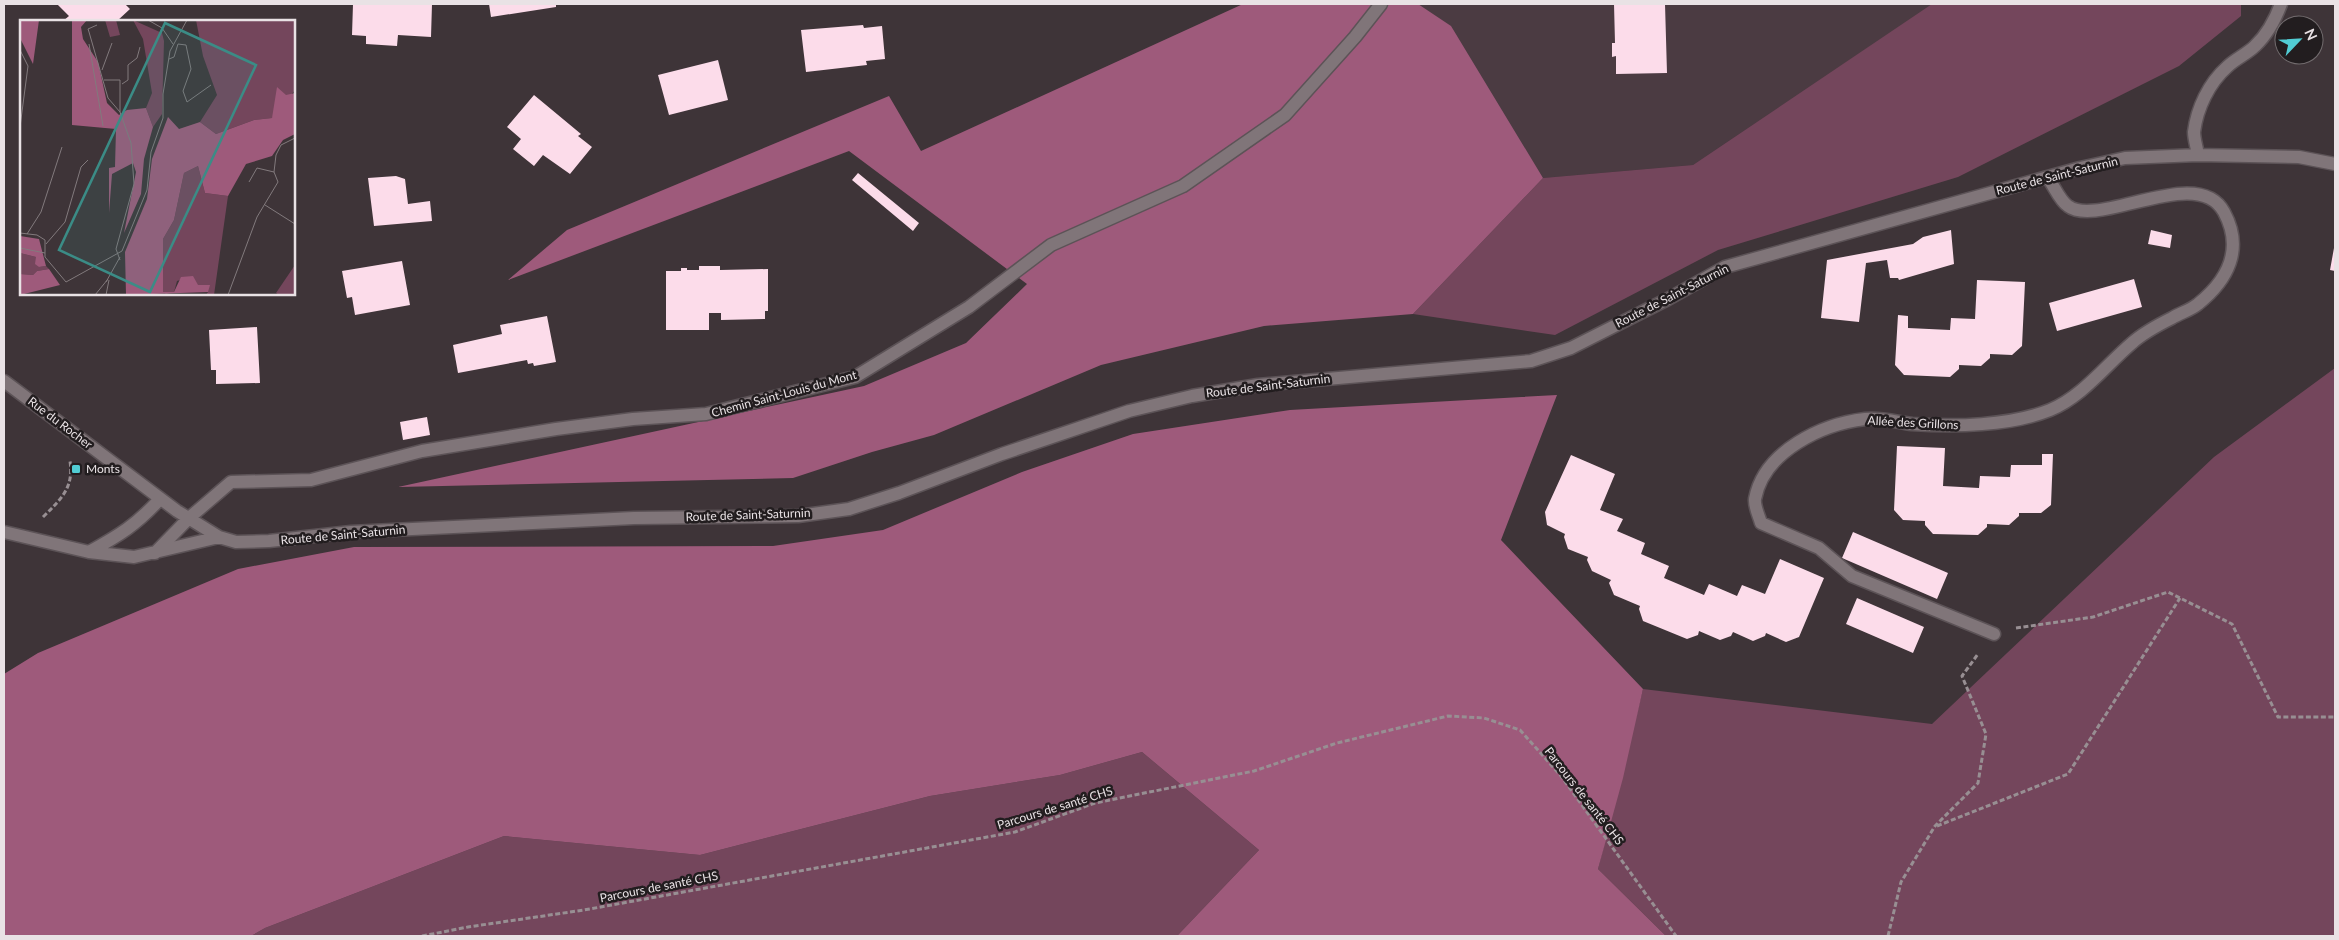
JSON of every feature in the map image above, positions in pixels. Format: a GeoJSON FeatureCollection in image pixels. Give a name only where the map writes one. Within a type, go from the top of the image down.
{"type":"FeatureCollection","features":[{"type":"Feature","properties":{"kind":"street","name":"Chemin Saint-Louis du Mont"},"geometry":{"type":"LineString","coordinates":[[155,553],[189,518],[231,482],[311,480],[422,451],[556,428],[633,419],[706,414],[855,378],[969,307],[1051,245],[1183,186],[1285,115],[1355,37],[1381,4]]}},
{"type":"Feature","properties":{"kind":"street"},"geometry":{"type":"LineString","coordinates":[[2198,155],[2194,134],[2199,108],[2215,80],[2227,67],[2255,47],[2269,31],[2276,20],[2281,4]]}},
{"type":"Feature","properties":{"kind":"street","name":"Route de Saint-Saturnin"},"geometry":{"type":"LineString","coordinates":[[189,518],[219,536],[236,542],[269,541],[351,532],[634,518],[798,516],[849,509],[1129,411],[1192,396],[1258,385],[1531,361],[1570,348],[1668,299],[1725,267],[1854,229],[2080,168],[2125,158],[2198,155],[2299,157],[2335,164]]}},
{"type":"Feature","properties":{"kind":"street","name":"Allée des Grillons"},"geometry":{"type":"LineString","coordinates":[[1994,634],[1852,576],[1819,548],[1761,523],[1754,500],[1764,474],[1784,453],[1811,436],[1837,424],[1868,419],[1913,424],[1964,426],[2016,418],[2051,410],[2080,391],[2134,341],[2171,318],[2197,305],[2222,280],[2230,266],[2233,238],[2228,220],[2223,209],[2211,199],[2190,193],[2166,195],[2088,212],[2068,207],[2048,178]]}},
{"type":"Feature","properties":{"kind":"street","name":"Rue du Rocher"},"geometry":{"type":"LineString","coordinates":[[4,381],[160,499],[189,518]]}},
{"type":"Feature","properties":{"kind":"street"},"geometry":{"type":"LineString","coordinates":[[89,552],[122,534],[140,521],[160,499]]}},
{"type":"Feature","properties":{"kind":"street"},"geometry":{"type":"LineString","coordinates":[[10,534],[89,552],[134,557],[219,536]]}},
{"type":"Feature","properties":{"kind":"path"},"geometry":{"type":"LineString","coordinates":[[10,534],[61,498],[72,476],[64,426]]}},
{"type":"Feature","properties":{"kind":"path"},"geometry":{"type":"LineString","coordinates":[[1888,936],[1901,882],[1935,826],[1978,783],[1986,734],[1962,676],[1994,634],[2022,627],[2093,617],[2168,592],[2232,624],[2278,718],[2335,717]]}},
{"type":"Feature","properties":{"kind":"path"},"geometry":{"type":"LineString","coordinates":[[1935,826],[2068,774],[2180,598]]}},
{"type":"Feature","properties":{"kind":"path","name":"Parcours de santé CHS"},"geometry":{"type":"LineString","coordinates":[[422,936],[468,927],[584,910],[1015,832],[1095,803],[1254,771],[1338,743],[1448,716],[1484,718],[1520,730],[1561,776],[1676,936]]}},
{"type":"Feature","properties":{"kind":"shaded area"},"geometry":{"type":"Polygon","coordinates":[[[1243,4],[1418,4],[1451,26],[1543,178],[1413,314],[1264,326],[1101,365],[934,435],[872,452],[793,478],[398,487],[864,386],[966,343],[1027,284],[849,151],[508,280],[567,230],[889,96],[921,151],[1243,4]]]}},
{"type":"Feature","properties":{"kind":"shaded area"},"geometry":{"type":"Polygon","coordinates":[[[1393,4],[1933,4],[1693,165],[1543,178],[1393,4]]]}},
{"type":"Feature","properties":{"kind":"shaded area"},"geometry":{"type":"Polygon","coordinates":[[[1932,4],[2241,4],[2241,16],[2179,66],[1958,177],[1718,250],[1555,335],[1413,314],[1543,178],[1693,165],[1932,4]]]}},
{"type":"Feature","properties":{"kind":"shaded area"},"geometry":{"type":"Polygon","coordinates":[[[2335,368],[2335,936],[1666,936],[1598,869],[1643,689],[1932,724],[2214,457],[2335,368]]]}},
{"type":"Feature","properties":{"kind":"shaded area"},"geometry":{"type":"Polygon","coordinates":[[[1557,395],[1501,540],[1643,689],[1623,778],[1598,869],[1666,936],[1177,936],[1259,850],[1142,752],[1060,775],[930,796],[700,855],[504,836],[265,928],[251,936],[4,936],[4,674],[38,653],[238,569],[354,547],[773,546],[883,530],[1022,472],[1133,434],[1290,410],[1557,395]]]}},
{"type":"Feature","properties":{"kind":"shaded area"},"geometry":{"type":"Polygon","coordinates":[[[1142,752],[1259,850],[1177,936],[251,936],[265,928],[504,836],[700,855],[930,796],[1060,775],[1142,752]]]}},
{"type":"Feature","properties":{"kind":"building"},"geometry":{"type":"Polygon","coordinates":[[[57,4],[125,4],[130,9],[118,20],[64,20],[69,16],[57,4]]]}},
{"type":"Feature","properties":{"kind":"building"},"geometry":{"type":"Polygon","coordinates":[[[353,4],[432,4],[431,37],[398,35],[397,46],[366,44],[366,36],[352,35],[353,4]]]}},
{"type":"Feature","properties":{"kind":"building"},"geometry":{"type":"Polygon","coordinates":[[[489,4],[556,4],[556,7],[491,17],[489,4]]]}},
{"type":"Feature","properties":{"kind":"building"},"geometry":{"type":"Polygon","coordinates":[[[1614,4],[1665,4],[1667,73],[1616,74],[1616,56],[1612,57],[1612,43],[1615,43],[1614,4]]]}},
{"type":"Feature","properties":{"kind":"building"},"geometry":{"type":"Polygon","coordinates":[[[863,25],[864,28],[882,26],[885,59],[866,61],[867,65],[806,72],[801,30],[863,25]]]}},
{"type":"Feature","properties":{"kind":"building"},"geometry":{"type":"Polygon","coordinates":[[[718,60],[728,100],[669,115],[658,75],[718,60]]]}},
{"type":"Feature","properties":{"kind":"building"},"geometry":{"type":"Polygon","coordinates":[[[534,95],[581,134],[578,136],[592,147],[570,174],[543,155],[534,166],[513,149],[521,139],[507,127],[534,95]]]}},
{"type":"Feature","properties":{"kind":"building"},"geometry":{"type":"Polygon","coordinates":[[[858,173],[919,223],[913,231],[852,180],[858,173]]]}},
{"type":"Feature","properties":{"kind":"building"},"geometry":{"type":"Polygon","coordinates":[[[396,176],[405,179],[408,204],[430,201],[432,221],[374,226],[368,178],[396,176]]]}},
{"type":"Feature","properties":{"kind":"building"},"geometry":{"type":"Polygon","coordinates":[[[1951,230],[1954,264],[1899,280],[1898,278],[1890,278],[1887,260],[1866,263],[1859,322],[1821,318],[1827,260],[1913,244],[1923,237],[1951,230]]]}},
{"type":"Feature","properties":{"kind":"building"},"geometry":{"type":"Polygon","coordinates":[[[2151,230],[2172,235],[2170,248],[2148,244],[2151,230]]]}},
{"type":"Feature","properties":{"kind":"building"},"geometry":{"type":"Polygon","coordinates":[[[2335,248],[2335,271],[2330,270],[2335,248]]]}},
{"type":"Feature","properties":{"kind":"building"},"geometry":{"type":"Polygon","coordinates":[[[402,261],[410,305],[355,315],[352,297],[347,298],[342,271],[402,261]]]}},
{"type":"Feature","properties":{"kind":"building"},"geometry":{"type":"Polygon","coordinates":[[[699,266],[720,266],[720,270],[768,269],[768,311],[765,311],[765,319],[721,320],[721,313],[709,313],[709,330],[666,330],[666,271],[681,271],[681,268],[699,270],[699,266]]]}},
{"type":"Feature","properties":{"kind":"building"},"geometry":{"type":"Polygon","coordinates":[[[2134,279],[2142,307],[2057,331],[2049,303],[2134,279]]]}},
{"type":"Feature","properties":{"kind":"building"},"geometry":{"type":"Polygon","coordinates":[[[1977,280],[2025,282],[2022,346],[2012,355],[1990,354],[1990,358],[1981,366],[1959,365],[1959,369],[1950,377],[1904,375],[1895,365],[1898,315],[1908,316],[1908,328],[1950,330],[1951,318],[1975,319],[1977,280]]]}},
{"type":"Feature","properties":{"kind":"building"},"geometry":{"type":"Polygon","coordinates":[[[547,316],[556,362],[534,366],[533,363],[528,364],[527,360],[458,373],[453,345],[502,334],[500,325],[547,316]]]}},
{"type":"Feature","properties":{"kind":"building"},"geometry":{"type":"Polygon","coordinates":[[[257,327],[260,383],[216,384],[216,370],[211,370],[209,330],[257,327]]]}},
{"type":"Feature","properties":{"kind":"building"},"geometry":{"type":"Polygon","coordinates":[[[427,417],[430,435],[403,440],[400,422],[427,417]]]}},
{"type":"Feature","properties":{"kind":"building"},"geometry":{"type":"Polygon","coordinates":[[[1897,446],[1945,448],[1943,486],[1979,488],[1980,476],[2010,477],[2011,465],[2042,465],[2042,454],[2053,454],[2051,505],[2041,513],[2019,513],[2019,516],[2009,525],[1987,524],[1987,527],[1978,535],[1933,534],[1925,525],[1925,521],[1903,520],[1894,510],[1897,446]]]}},
{"type":"Feature","properties":{"kind":"building"},"geometry":{"type":"Polygon","coordinates":[[[1571,455],[1615,474],[1600,510],[1623,519],[1617,531],[1645,543],[1641,554],[1669,566],[1664,578],[1704,595],[1709,584],[1737,596],[1742,585],[1765,594],[1780,559],[1824,578],[1799,637],[1786,642],[1766,633],[1765,636],[1753,641],[1733,632],[1731,636],[1720,640],[1699,631],[1698,635],[1687,639],[1643,621],[1639,609],[1640,606],[1614,595],[1609,583],[1611,580],[1592,571],[1587,560],[1588,557],[1568,549],[1564,537],[1565,534],[1547,525],[1545,512],[1571,455]]]}},
{"type":"Feature","properties":{"kind":"building"},"geometry":{"type":"Polygon","coordinates":[[[1853,532],[1948,573],[1937,599],[1842,558],[1853,532]]]}},
{"type":"Feature","properties":{"kind":"building"},"geometry":{"type":"Polygon","coordinates":[[[1857,598],[1924,627],[1913,653],[1846,624],[1857,598]]]}},
{"type":"Feature","properties":{"kind":"place","name":"Monts"},"geometry":{"type":"Point","coordinates":[76,469]}}]}
